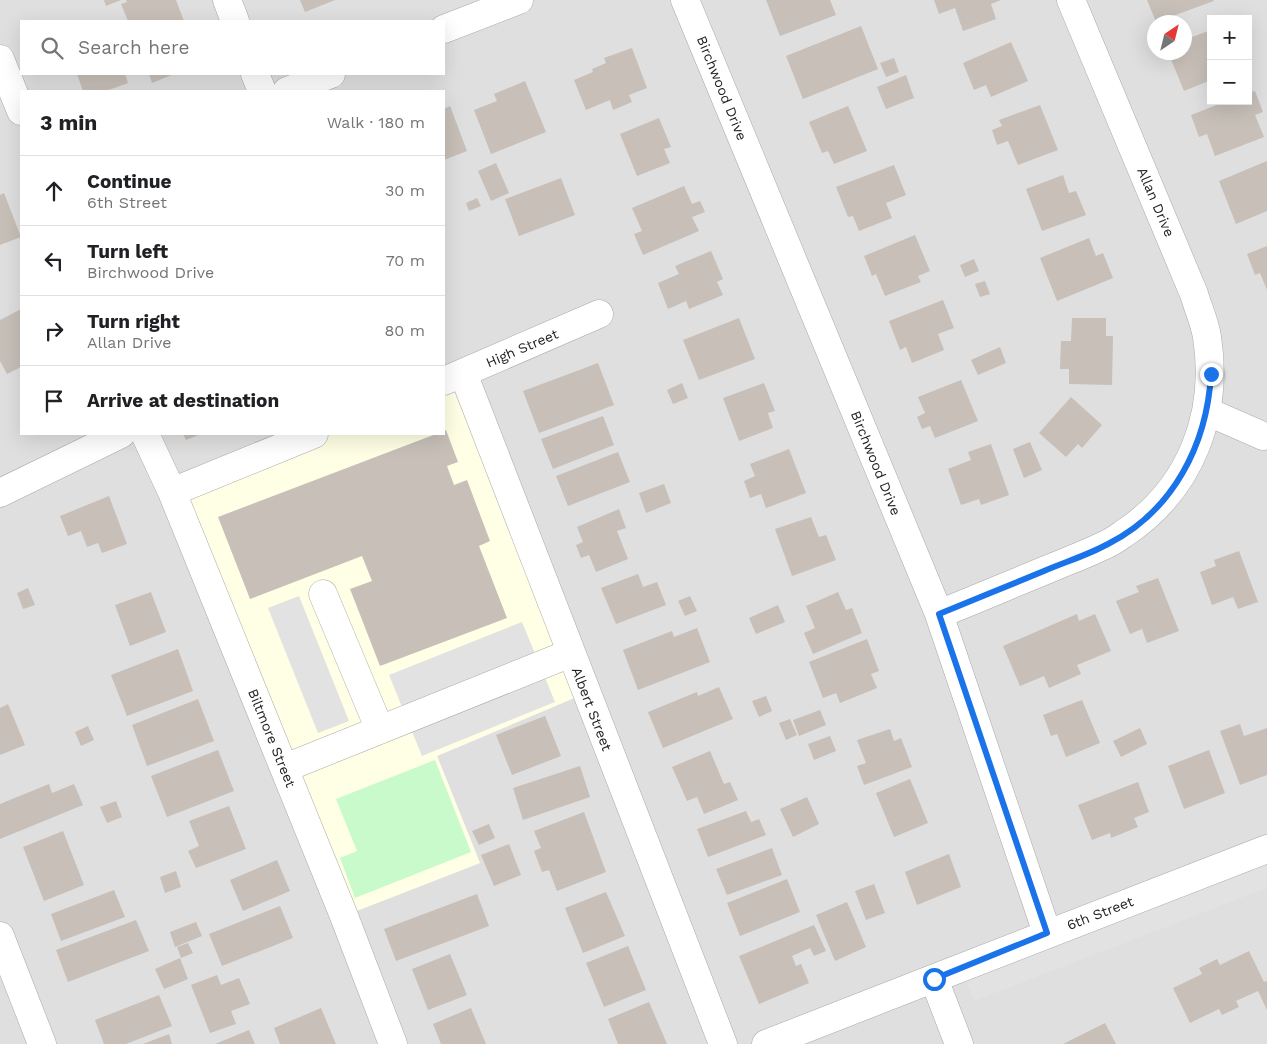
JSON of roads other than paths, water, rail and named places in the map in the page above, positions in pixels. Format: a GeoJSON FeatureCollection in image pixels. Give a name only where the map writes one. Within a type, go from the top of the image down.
{"type":"FeatureCollection","features":[{"type":"Feature","properties":{"kind":"street"},"geometry":{"type":"LineString","coordinates":[[226,0],[235,20]]}},
{"type":"Feature","properties":{"kind":"street"},"geometry":{"type":"LineString","coordinates":[[445,30],[519,0]]}},
{"type":"Feature","properties":{"kind":"street","name":"Birchwood Drive"},"geometry":{"type":"LineString","coordinates":[[685,0],[939,614],[1047,933]]}},
{"type":"Feature","properties":{"kind":"street","name":"Allan Drive"},"geometry":{"type":"LineString","coordinates":[[939,614],[1108,544],[1142,521],[1168,494],[1188,465],[1202,432],[1210,396],[1211,374],[1207,336],[1194,294],[1071,0]]}},
{"type":"Feature","properties":{"kind":"street"},"geometry":{"type":"LineString","coordinates":[[0,59],[20,109]]}},
{"type":"Feature","properties":{"kind":"street"},"geometry":{"type":"LineString","coordinates":[[255,75],[262,90]]}},
{"type":"Feature","properties":{"kind":"street"},"geometry":{"type":"LineString","coordinates":[[290,90],[328,75]]}},
{"type":"Feature","properties":{"kind":"street","name":"High Street"},"geometry":{"type":"LineString","coordinates":[[453,377],[599,314]]}},
{"type":"Feature","properties":{"kind":"street","name":"Albert Street"},"geometry":{"type":"LineString","coordinates":[[453,377],[571,653],[723,1044]]}},
{"type":"Feature","properties":{"kind":"street"},"geometry":{"type":"LineString","coordinates":[[1206,411],[1263,436]]}},
{"type":"Feature","properties":{"kind":"street"},"geometry":{"type":"LineString","coordinates":[[0,493],[119,435]]}},
{"type":"Feature","properties":{"kind":"street","name":"Biltmore Street"},"geometry":{"type":"LineString","coordinates":[[145,435],[172,492],[344,916],[393,1044]]}},
{"type":"Feature","properties":{"kind":"street"},"geometry":{"type":"LineString","coordinates":[[172,492],[312,435]]}},
{"type":"Feature","properties":{"kind":"street"},"geometry":{"type":"LineString","coordinates":[[323,594],[380,730]]}},
{"type":"Feature","properties":{"kind":"street"},"geometry":{"type":"LineString","coordinates":[[284,768],[571,653]]}},
{"type":"Feature","properties":{"kind":"street","name":"6th Street"},"geometry":{"type":"LineString","coordinates":[[766,1044],[1047,933],[1267,849]]}},
{"type":"Feature","properties":{"kind":"street"},"geometry":{"type":"LineString","coordinates":[[0,936],[42,1044]]}},
{"type":"Feature","properties":{"kind":"street"},"geometry":{"type":"LineString","coordinates":[[934,979],[960,1044]]}}]}
